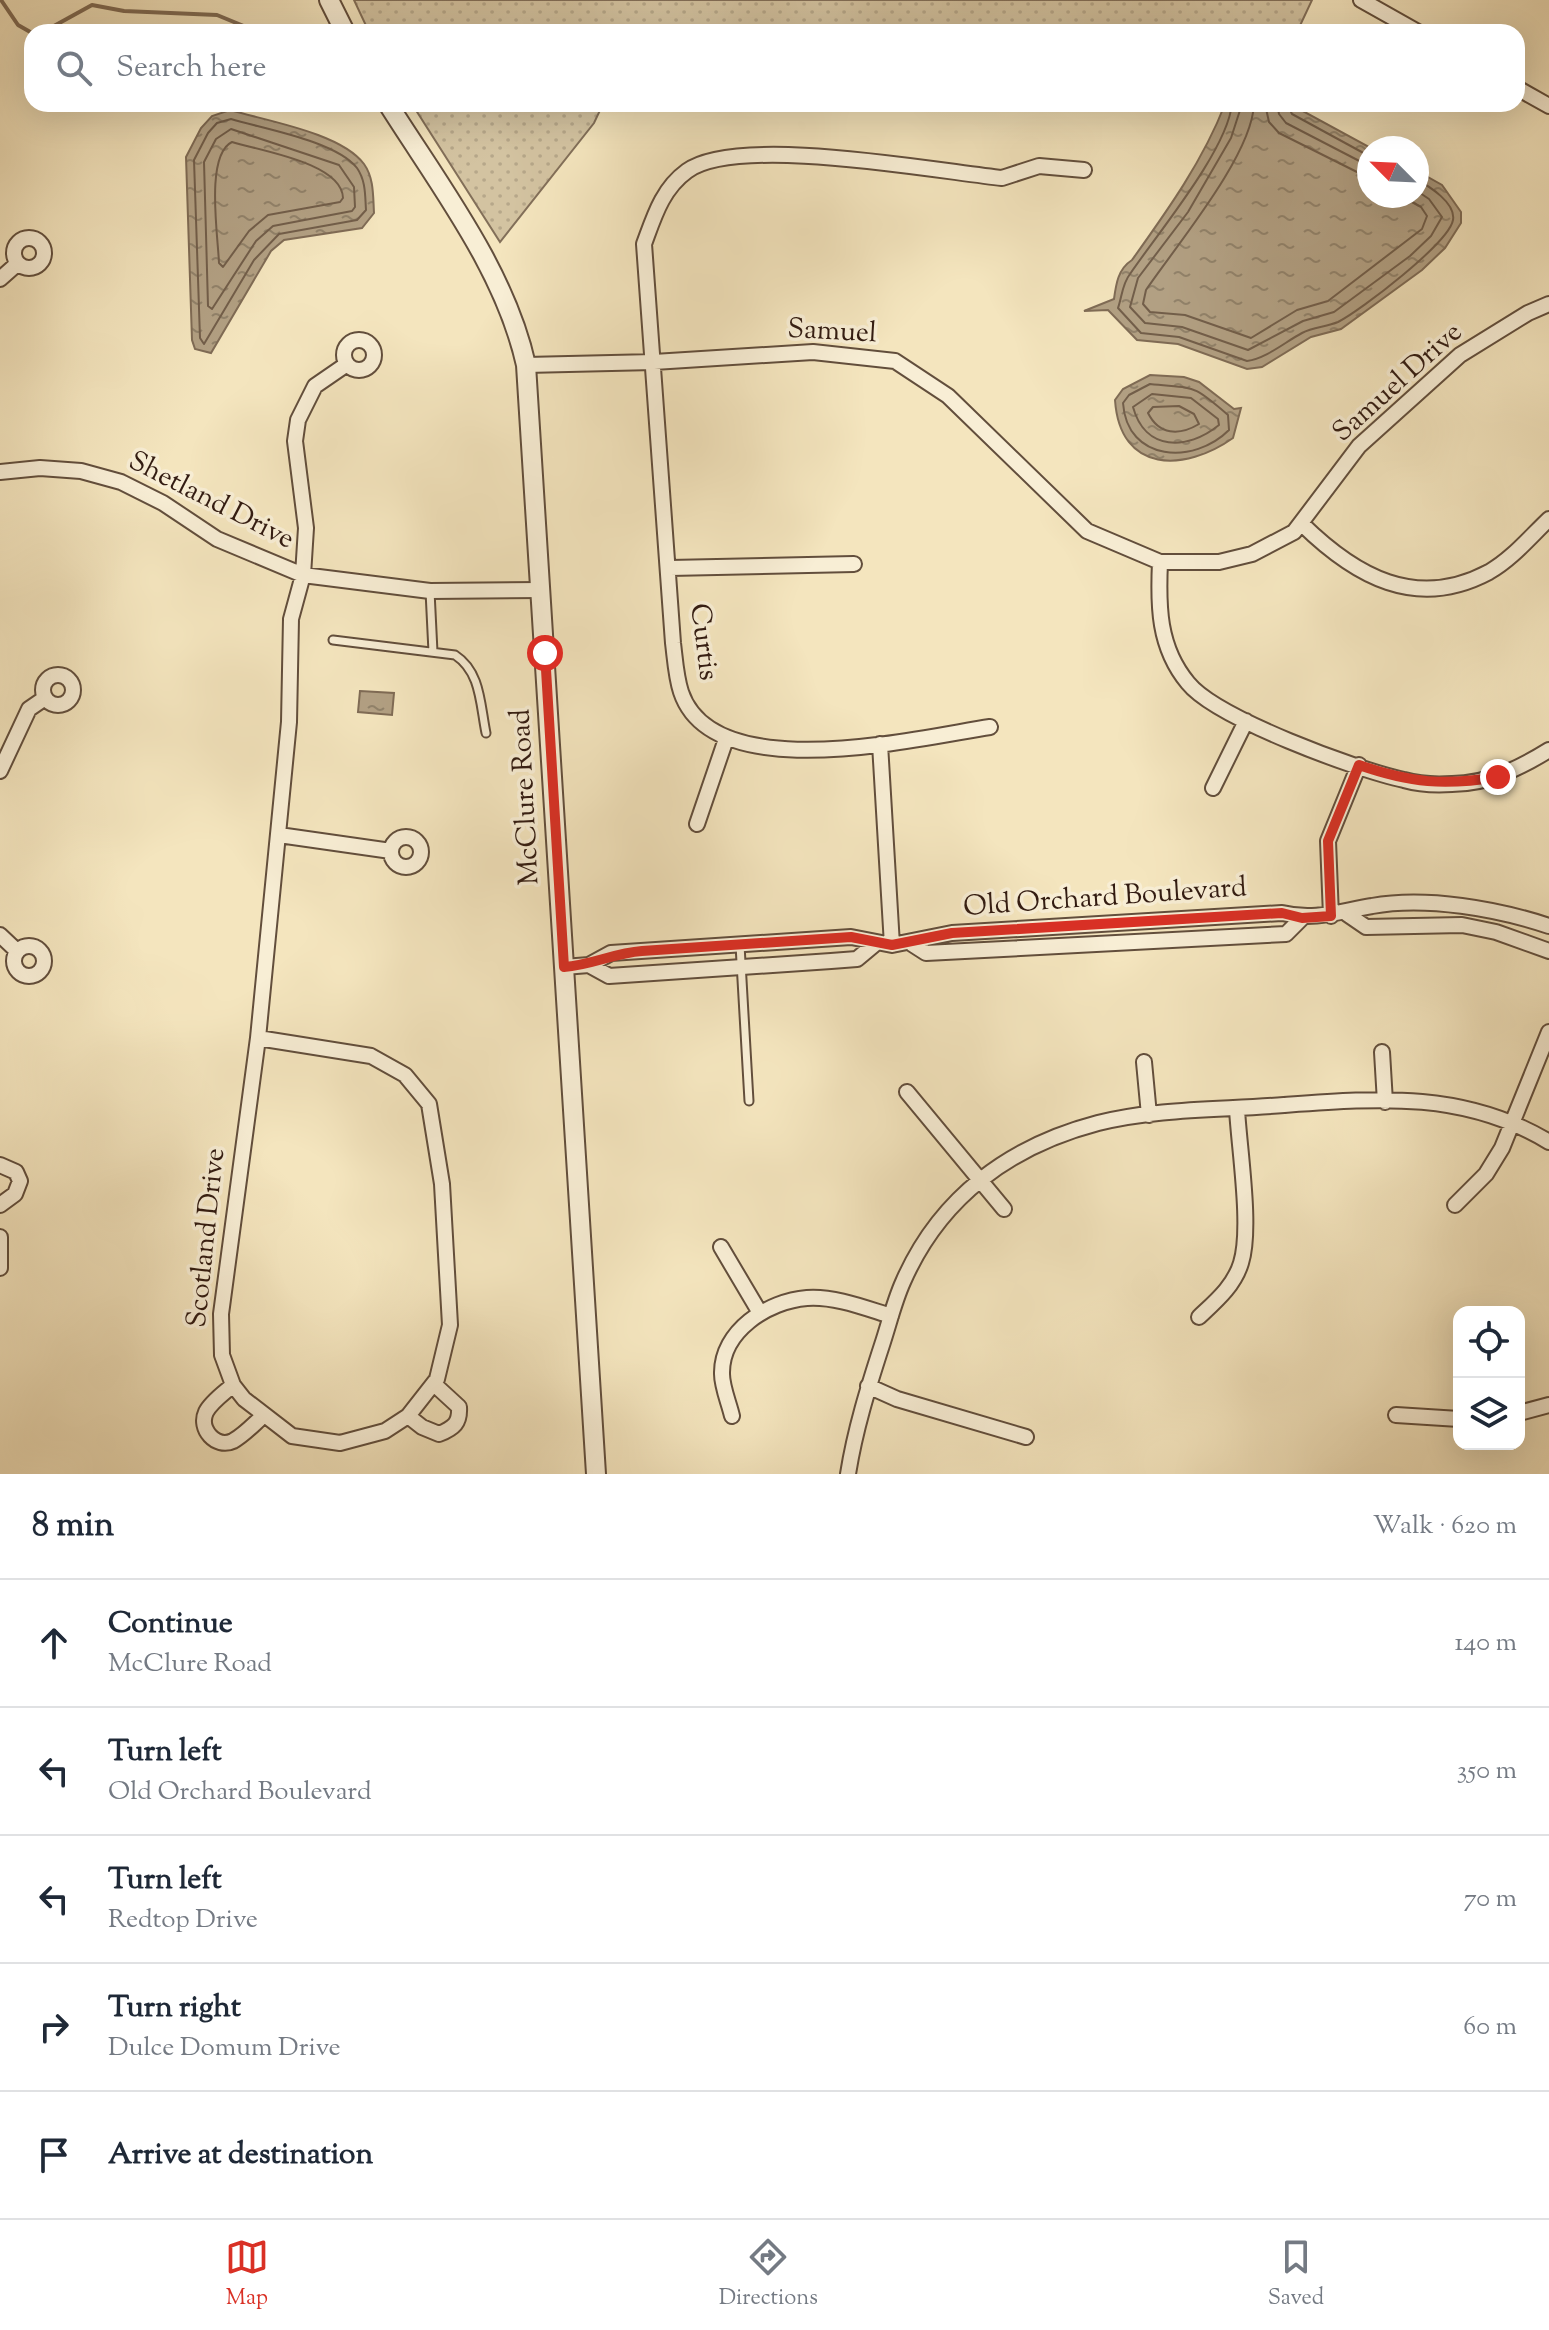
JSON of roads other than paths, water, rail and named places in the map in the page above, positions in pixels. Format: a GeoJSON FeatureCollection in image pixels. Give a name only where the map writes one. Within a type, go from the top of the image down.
{"type":"FeatureCollection","features":[{"type":"Feature","properties":{"kind":"street"},"geometry":{"type":"LineString","coordinates":[[329,0],[341,24]]}},
{"type":"Feature","properties":{"kind":"street"},"geometry":{"type":"LineString","coordinates":[[1361,0],[1404,24]]}},
{"type":"Feature","properties":{"kind":"street"},"geometry":{"type":"LineString","coordinates":[[1525,92],[1549,106]]}},
{"type":"Feature","properties":{"kind":"street","name":"McClure Road"},"geometry":{"type":"LineString","coordinates":[[393,112],[497,282],[519,330],[526,365],[596,1474]]}},
{"type":"Feature","properties":{"kind":"street","name":"Curtis"},"geometry":{"type":"LineString","coordinates":[[990,727],[880,744],[798,750],[755,748],[726,739],[701,720],[681,694],[673,643],[670,568],[644,244],[660,202],[689,169],[718,159],[773,154],[1002,178],[1039,166],[1084,170]]}},
{"type":"Feature","properties":{"kind":"street"},"geometry":{"type":"LineString","coordinates":[[0,279],[17,264]]}},
{"type":"Feature","properties":{"kind":"street","name":"Samuel Drive"},"geometry":{"type":"LineString","coordinates":[[1160,562],[1238,559],[1302,524],[1359,446],[1460,355],[1528,313],[1549,304]]}},
{"type":"Feature","properties":{"kind":"street","name":"Samuel"},"geometry":{"type":"LineString","coordinates":[[526,365],[654,362],[813,352],[895,361],[948,396],[1087,531],[1160,562]]}},
{"type":"Feature","properties":{"kind":"street","name":"Scotland Drive"},"geometry":{"type":"LineString","coordinates":[[258,1038],[371,1056],[405,1075],[429,1104],[442,1184],[450,1325],[434,1384],[408,1416],[385,1431],[340,1443],[292,1436],[263,1416],[233,1385],[222,1355],[221,1314],[258,1038],[279,835],[289,722],[291,619],[303,575],[306,528],[298,485],[295,441],[298,420],[315,386],[347,364]]}},
{"type":"Feature","properties":{"kind":"street","name":"Shetland Drive"},"geometry":{"type":"LineString","coordinates":[[0,472],[40,468],[81,471],[121,482],[163,503],[217,539],[303,575],[430,591],[542,590]]}},
{"type":"Feature","properties":{"kind":"street"},"geometry":{"type":"LineString","coordinates":[[1302,524],[1334,555],[1370,578],[1393,585],[1441,588],[1490,572],[1511,557],[1549,519]]}},
{"type":"Feature","properties":{"kind":"street"},"geometry":{"type":"LineString","coordinates":[[1160,562],[1158,617],[1171,655],[1188,683],[1208,701],[1246,721],[1404,780],[1454,785],[1498,777],[1549,750]]}},
{"type":"Feature","properties":{"kind":"street"},"geometry":{"type":"LineString","coordinates":[[670,568],[854,564]]}},
{"type":"Feature","properties":{"kind":"street"},"geometry":{"type":"LineString","coordinates":[[0,771],[29,709],[45,698]]}},
{"type":"Feature","properties":{"kind":"street"},"geometry":{"type":"LineString","coordinates":[[1213,788],[1246,721]]}},
{"type":"Feature","properties":{"kind":"street"},"geometry":{"type":"LineString","coordinates":[[697,824],[726,739]]}},
{"type":"Feature","properties":{"kind":"street"},"geometry":{"type":"LineString","coordinates":[[880,744],[892,945]]}},
{"type":"Feature","properties":{"kind":"street"},"geometry":{"type":"LineString","coordinates":[[1331,916],[1328,841],[1359,765]]}},
{"type":"Feature","properties":{"kind":"street"},"geometry":{"type":"LineString","coordinates":[[279,835],[391,851]]}},
{"type":"Feature","properties":{"kind":"street","name":"Old Orchard Boulevard"},"geometry":{"type":"LineString","coordinates":[[564,967],[589,965],[611,953],[851,937],[875,944],[912,944],[952,933],[1282,913],[1302,918],[1347,914],[1373,905],[1468,906],[1512,914],[1549,926]]}},
{"type":"Feature","properties":{"kind":"street","name":"Old Orchard Boulevard"},"geometry":{"type":"LineString","coordinates":[[1347,914],[1366,927],[1462,925],[1496,932],[1549,951]]}},
{"type":"Feature","properties":{"kind":"street"},"geometry":{"type":"LineString","coordinates":[[0,935],[17,951]]}},
{"type":"Feature","properties":{"kind":"street","name":"Old Orchard Boulevard"},"geometry":{"type":"LineString","coordinates":[[589,965],[609,976],[857,959],[875,944]]}},
{"type":"Feature","properties":{"kind":"street"},"geometry":{"type":"LineString","coordinates":[[1455,1205],[1486,1174],[1549,1032]]}},
{"type":"Feature","properties":{"kind":"street"},"geometry":{"type":"LineString","coordinates":[[1382,1052],[1385,1102]]}},
{"type":"Feature","properties":{"kind":"street"},"geometry":{"type":"LineString","coordinates":[[1144,1062],[1149,1115]]}},
{"type":"Feature","properties":{"kind":"street"},"geometry":{"type":"LineString","coordinates":[[907,1092],[1004,1209]]}},
{"type":"Feature","properties":{"kind":"street"},"geometry":{"type":"LineString","coordinates":[[848,1474],[868,1386],[891,1316],[917,1255],[951,1208],[979,1180],[1013,1155],[1048,1138],[1101,1122],[1149,1115],[1354,1100],[1470,1107],[1512,1121],[1549,1142]]}},
{"type":"Feature","properties":{"kind":"street"},"geometry":{"type":"LineString","coordinates":[[1199,1317],[1227,1290],[1241,1262],[1244,1219],[1237,1109]]}},
{"type":"Feature","properties":{"kind":"street"},"geometry":{"type":"LineString","coordinates":[[0,1165],[16,1172],[20,1181],[15,1194],[0,1205]]}},
{"type":"Feature","properties":{"kind":"street"},"geometry":{"type":"LineString","coordinates":[[0,1237],[0,1268]]}},
{"type":"Feature","properties":{"kind":"street"},"geometry":{"type":"LineString","coordinates":[[721,1247],[760,1313]]}},
{"type":"Feature","properties":{"kind":"street"},"geometry":{"type":"LineString","coordinates":[[732,1416],[722,1375],[726,1350],[738,1332],[760,1313],[806,1298],[863,1307],[891,1316]]}},
{"type":"Feature","properties":{"kind":"street"},"geometry":{"type":"LineString","coordinates":[[408,1416],[439,1434],[453,1428],[459,1419],[459,1407],[434,1384]]}},
{"type":"Feature","properties":{"kind":"street"},"geometry":{"type":"LineString","coordinates":[[233,1385],[208,1409],[204,1429],[222,1443],[232,1441],[263,1416]]}},
{"type":"Feature","properties":{"kind":"street"},"geometry":{"type":"LineString","coordinates":[[868,1386],[897,1399],[1026,1437]]}},
{"type":"Feature","properties":{"kind":"street"},"geometry":{"type":"LineString","coordinates":[[1525,1411],[1549,1405]]}},
{"type":"Feature","properties":{"kind":"street"},"geometry":{"type":"LineString","coordinates":[[1396,1415],[1453,1419]]}},
{"type":"Feature","properties":{"kind":"lane"},"geometry":{"type":"LineString","coordinates":[[430,591],[433,652]]}},
{"type":"Feature","properties":{"kind":"lane"},"geometry":{"type":"LineString","coordinates":[[333,640],[455,655],[469,664],[475,675],[486,733]]}},
{"type":"Feature","properties":{"kind":"lane"},"geometry":{"type":"LineString","coordinates":[[740,945],[749,1101]]}},
{"type":"Feature","properties":{"kind":"water"},"geometry":{"type":"Polygon","coordinates":[[[237,112],[339,144],[364,164],[370,175],[374,213],[362,228],[284,240],[271,251],[211,353],[195,349],[192,340],[186,157],[201,128],[212,116],[237,112]]]}},
{"type":"Feature","properties":{"kind":"water"},"geometry":{"type":"Polygon","coordinates":[[[1222,112],[1305,112],[1357,140],[1357,208],[1429,208],[1429,178],[1442,185],[1461,212],[1461,223],[1445,248],[1422,270],[1341,329],[1311,337],[1262,367],[1247,369],[1178,344],[1137,340],[1108,310],[1084,311],[1114,299],[1121,272],[1158,223],[1206,146],[1222,112]]]}},
{"type":"Feature","properties":{"kind":"water"},"geometry":{"type":"Polygon","coordinates":[[[1150,375],[1184,377],[1199,382],[1234,409],[1241,408],[1233,438],[1195,457],[1158,460],[1142,454],[1129,442],[1120,424],[1115,400],[1123,389],[1150,375]]]}},
{"type":"Feature","properties":{"kind":"water"},"geometry":{"type":"Polygon","coordinates":[[[360,691],[394,693],[392,715],[358,712],[360,691]]]}},
{"type":"Feature","properties":{"kind":"waterway"},"geometry":{"type":"LineString","coordinates":[[1,0],[18,25],[24,28]]}},
{"type":"Feature","properties":{"kind":"waterway"},"geometry":{"type":"LineString","coordinates":[[58,24],[92,5],[124,11],[217,15],[239,24]]}}]}
